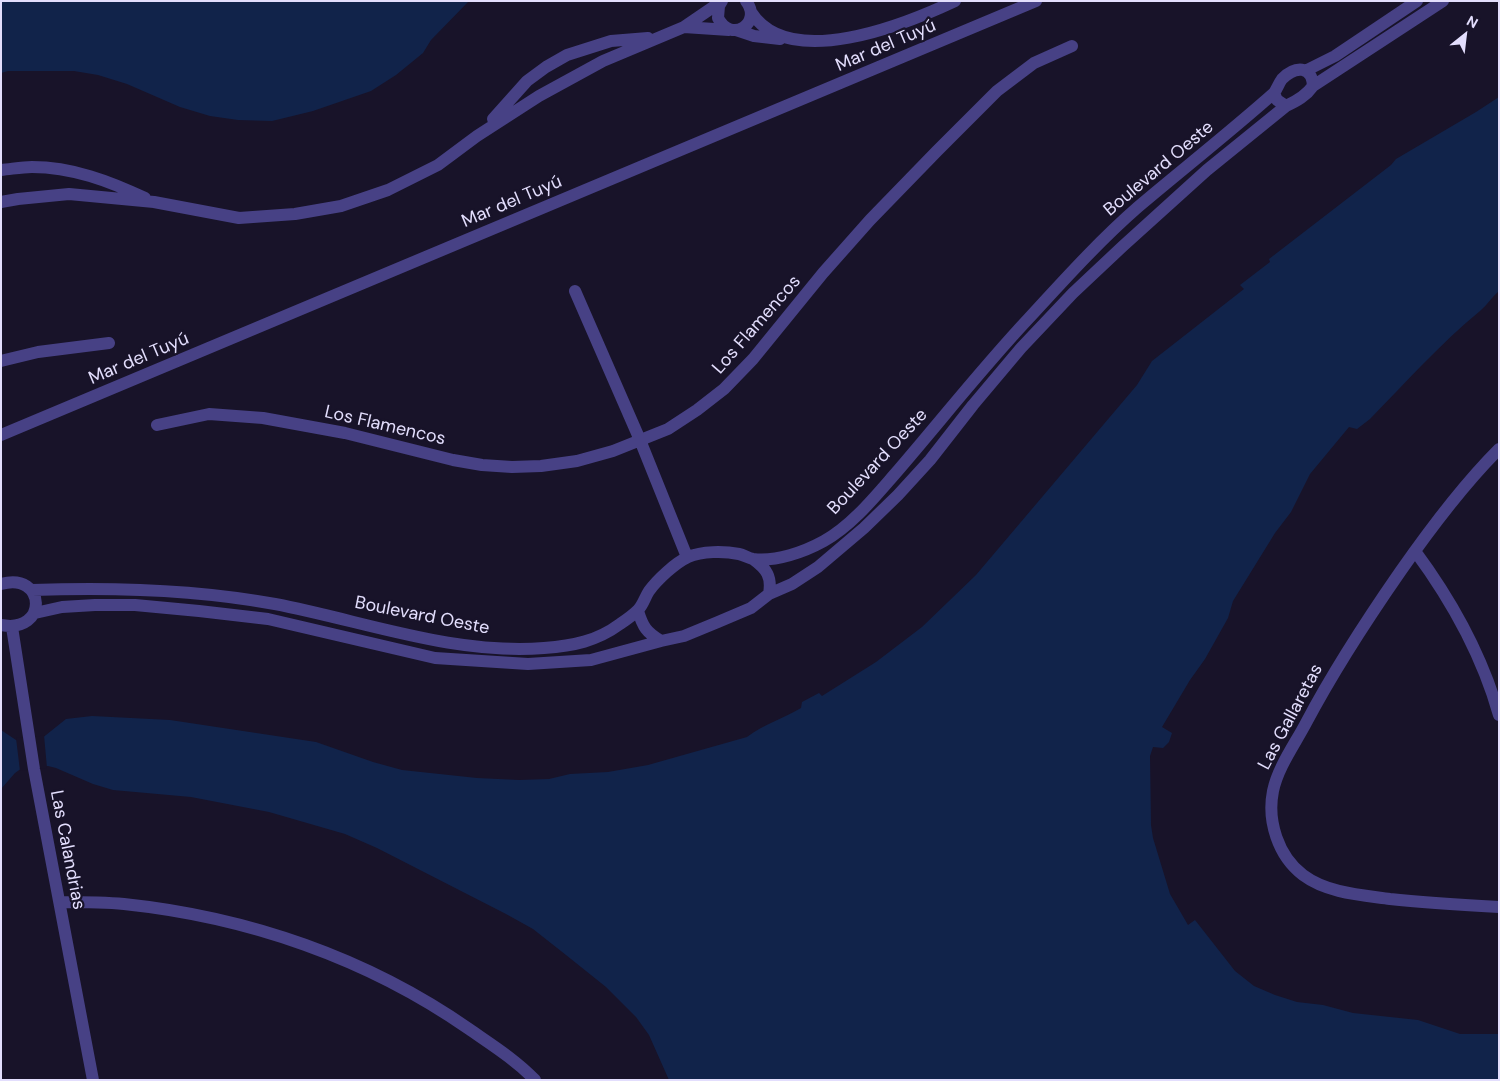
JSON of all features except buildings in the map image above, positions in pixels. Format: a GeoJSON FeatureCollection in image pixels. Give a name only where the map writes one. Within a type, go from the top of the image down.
{"type":"FeatureCollection","features":[{"type":"Feature","properties":{"kind":"street"},"geometry":{"type":"LineString","coordinates":[[722,1],[717,12],[718,18],[720,23],[733,30],[741,29],[749,22],[749,5]]}},
{"type":"Feature","properties":{"kind":"street"},"geometry":{"type":"LineString","coordinates":[[1,202],[69,194],[154,202],[240,218],[295,214],[341,206],[388,190],[438,164],[538,96],[603,61],[684,27],[722,1]]}},
{"type":"Feature","properties":{"kind":"street"},"geometry":{"type":"LineString","coordinates":[[684,27],[733,30],[764,37],[832,41],[880,31],[955,1]]}},
{"type":"Feature","properties":{"kind":"street","name":"Mar del Tuyú"},"geometry":{"type":"LineString","coordinates":[[1,435],[1036,1]]}},
{"type":"Feature","properties":{"kind":"street"},"geometry":{"type":"LineString","coordinates":[[1417,1],[1335,56],[1306,70],[1290,73],[1280,82],[1274,94],[1277,100],[1286,106],[1308,93],[1313,86],[1442,1]]}},
{"type":"Feature","properties":{"kind":"street"},"geometry":{"type":"LineString","coordinates":[[749,5],[765,28],[776,35],[791,39]]}},
{"type":"Feature","properties":{"kind":"street"},"geometry":{"type":"LineString","coordinates":[[1395,15],[1401,28]]}},
{"type":"Feature","properties":{"kind":"street"},"geometry":{"type":"LineString","coordinates":[[477,136],[527,82],[546,67],[567,55],[611,41],[660,37]]}},
{"type":"Feature","properties":{"kind":"street"},"geometry":{"type":"LineString","coordinates":[[595,45],[603,61]]}},
{"type":"Feature","properties":{"kind":"street","name":"Los Flamencos"},"geometry":{"type":"LineString","coordinates":[[157,425],[208,414],[264,418],[345,433],[453,460],[482,465],[512,467],[541,466],[577,461],[613,452],[668,429],[724,389],[759,353],[823,273],[870,220],[936,151],[997,91],[1034,63],[1072,46]]}},
{"type":"Feature","properties":{"kind":"street"},"geometry":{"type":"LineString","coordinates":[[1306,70],[1311,74],[1313,86]]}},
{"type":"Feature","properties":{"kind":"street"},"geometry":{"type":"LineString","coordinates":[[527,82],[538,96]]}},
{"type":"Feature","properties":{"kind":"street","name":"Boulevard Oeste"},"geometry":{"type":"LineString","coordinates":[[32,590],[140,588],[203,594],[272,604],[410,636],[497,648],[543,648],[583,644],[608,633],[638,611],[651,589],[663,575],[687,557],[707,553],[736,554],[753,559],[779,557],[801,552],[828,539],[853,518],[886,483],[1027,319],[1113,231],[1274,94]]}},
{"type":"Feature","properties":{"kind":"street","name":"Boulevard Oeste"},"geometry":{"type":"LineString","coordinates":[[35,613],[62,607],[135,605],[268,619],[436,658],[496,663],[528,664],[591,660],[684,636],[751,608],[769,594],[792,584],[818,567],[864,528],[930,460],[972,405],[1073,292],[1207,170],[1286,106]]}},
{"type":"Feature","properties":{"kind":"street"},"geometry":{"type":"LineString","coordinates":[[1200,157],[1207,170]]}},
{"type":"Feature","properties":{"kind":"street"},"geometry":{"type":"LineString","coordinates":[[1,170],[33,167],[71,170],[116,184],[154,202]]}},
{"type":"Feature","properties":{"kind":"street"},"geometry":{"type":"LineString","coordinates":[[69,194],[71,170]]}},
{"type":"Feature","properties":{"kind":"street"},"geometry":{"type":"LineString","coordinates":[[575,291],[640,440],[687,557]]}},
{"type":"Feature","properties":{"kind":"street"},"geometry":{"type":"LineString","coordinates":[[1027,319],[1038,330]]}},
{"type":"Feature","properties":{"kind":"street"},"geometry":{"type":"LineString","coordinates":[[1,361],[38,352],[109,343]]}},
{"type":"Feature","properties":{"kind":"street","name":"Las Gallaretas"},"geometry":{"type":"LineString","coordinates":[[1499,449],[1449,505],[1366,620],[1321,693],[1282,768],[1274,789],[1272,804],[1272,821],[1282,851],[1303,876],[1317,884],[1331,889],[1364,895],[1434,904],[1499,907]]}},
{"type":"Feature","properties":{"kind":"street"},"geometry":{"type":"LineString","coordinates":[[886,483],[898,495]]}},
{"type":"Feature","properties":{"kind":"street"},"geometry":{"type":"LineString","coordinates":[[1415,551],[1437,581],[1463,626],[1481,663],[1499,715]]}},
{"type":"Feature","properties":{"kind":"street"},"geometry":{"type":"LineString","coordinates":[[753,559],[764,567],[771,583],[769,594]]}},
{"type":"Feature","properties":{"kind":"street"},"geometry":{"type":"LineString","coordinates":[[1,584],[10,581],[19,583],[32,590],[36,598],[35,613],[20,625],[6,626]]}},
{"type":"Feature","properties":{"kind":"street"},"geometry":{"type":"LineString","coordinates":[[268,619],[272,604]]}},
{"type":"Feature","properties":{"kind":"street"},"geometry":{"type":"LineString","coordinates":[[638,611],[643,626],[649,634],[660,641]]}},
{"type":"Feature","properties":{"kind":"street","name":"Las Calandrias"},"geometry":{"type":"LineString","coordinates":[[6,626],[29,736],[93,1080]]}},
{"type":"Feature","properties":{"kind":"street"},"geometry":{"type":"LineString","coordinates":[[496,663],[497,648]]}},
{"type":"Feature","properties":{"kind":"street"},"geometry":{"type":"LineString","coordinates":[[60,902],[123,904],[187,912],[246,926],[302,943],[351,962],[409,991],[448,1014],[500,1050],[535,1080]]}},
{"type":"Feature","properties":{"kind":"water"},"geometry":{"type":"Polygon","coordinates":[[[1,1],[469,1],[431,40],[423,53],[396,75],[371,91],[313,111],[272,121],[238,120],[210,116],[180,107],[127,84],[98,75],[74,71],[8,71],[1,73],[1,1]]]}},
{"type":"Feature","properties":{"kind":"water"},"geometry":{"type":"Polygon","coordinates":[[[1499,97],[1499,291],[1483,309],[1437,350],[1370,419],[1357,429],[1349,427],[1310,474],[1291,512],[1275,533],[1233,601],[1228,618],[1205,659],[1162,727],[1172,733],[1169,742],[1163,748],[1153,747],[1150,756],[1151,825],[1153,838],[1170,894],[1188,925],[1195,920],[1235,971],[1254,986],[1297,1002],[1323,1005],[1353,1013],[1418,1020],[1460,1034],[1499,1034],[1499,1080],[669,1080],[649,1035],[636,1017],[606,987],[533,929],[377,848],[345,834],[269,812],[191,797],[113,790],[48,766],[22,768],[1,789],[1,730],[16,740],[41,739],[66,719],[92,716],[170,720],[316,742],[402,770],[477,778],[519,780],[549,779],[570,774],[608,772],[648,765],[747,737],[801,708],[802,702],[819,693],[822,696],[876,662],[922,627],[976,575],[1137,385],[1152,361],[1244,289],[1240,285],[1270,262],[1269,259],[1391,165],[1396,159],[1499,97]]]}},
{"type":"Feature","properties":{"kind":"pier"},"geometry":{"type":"Polygon","coordinates":[[[44,735],[47,768],[20,771],[16,738],[44,735]]]}}]}
